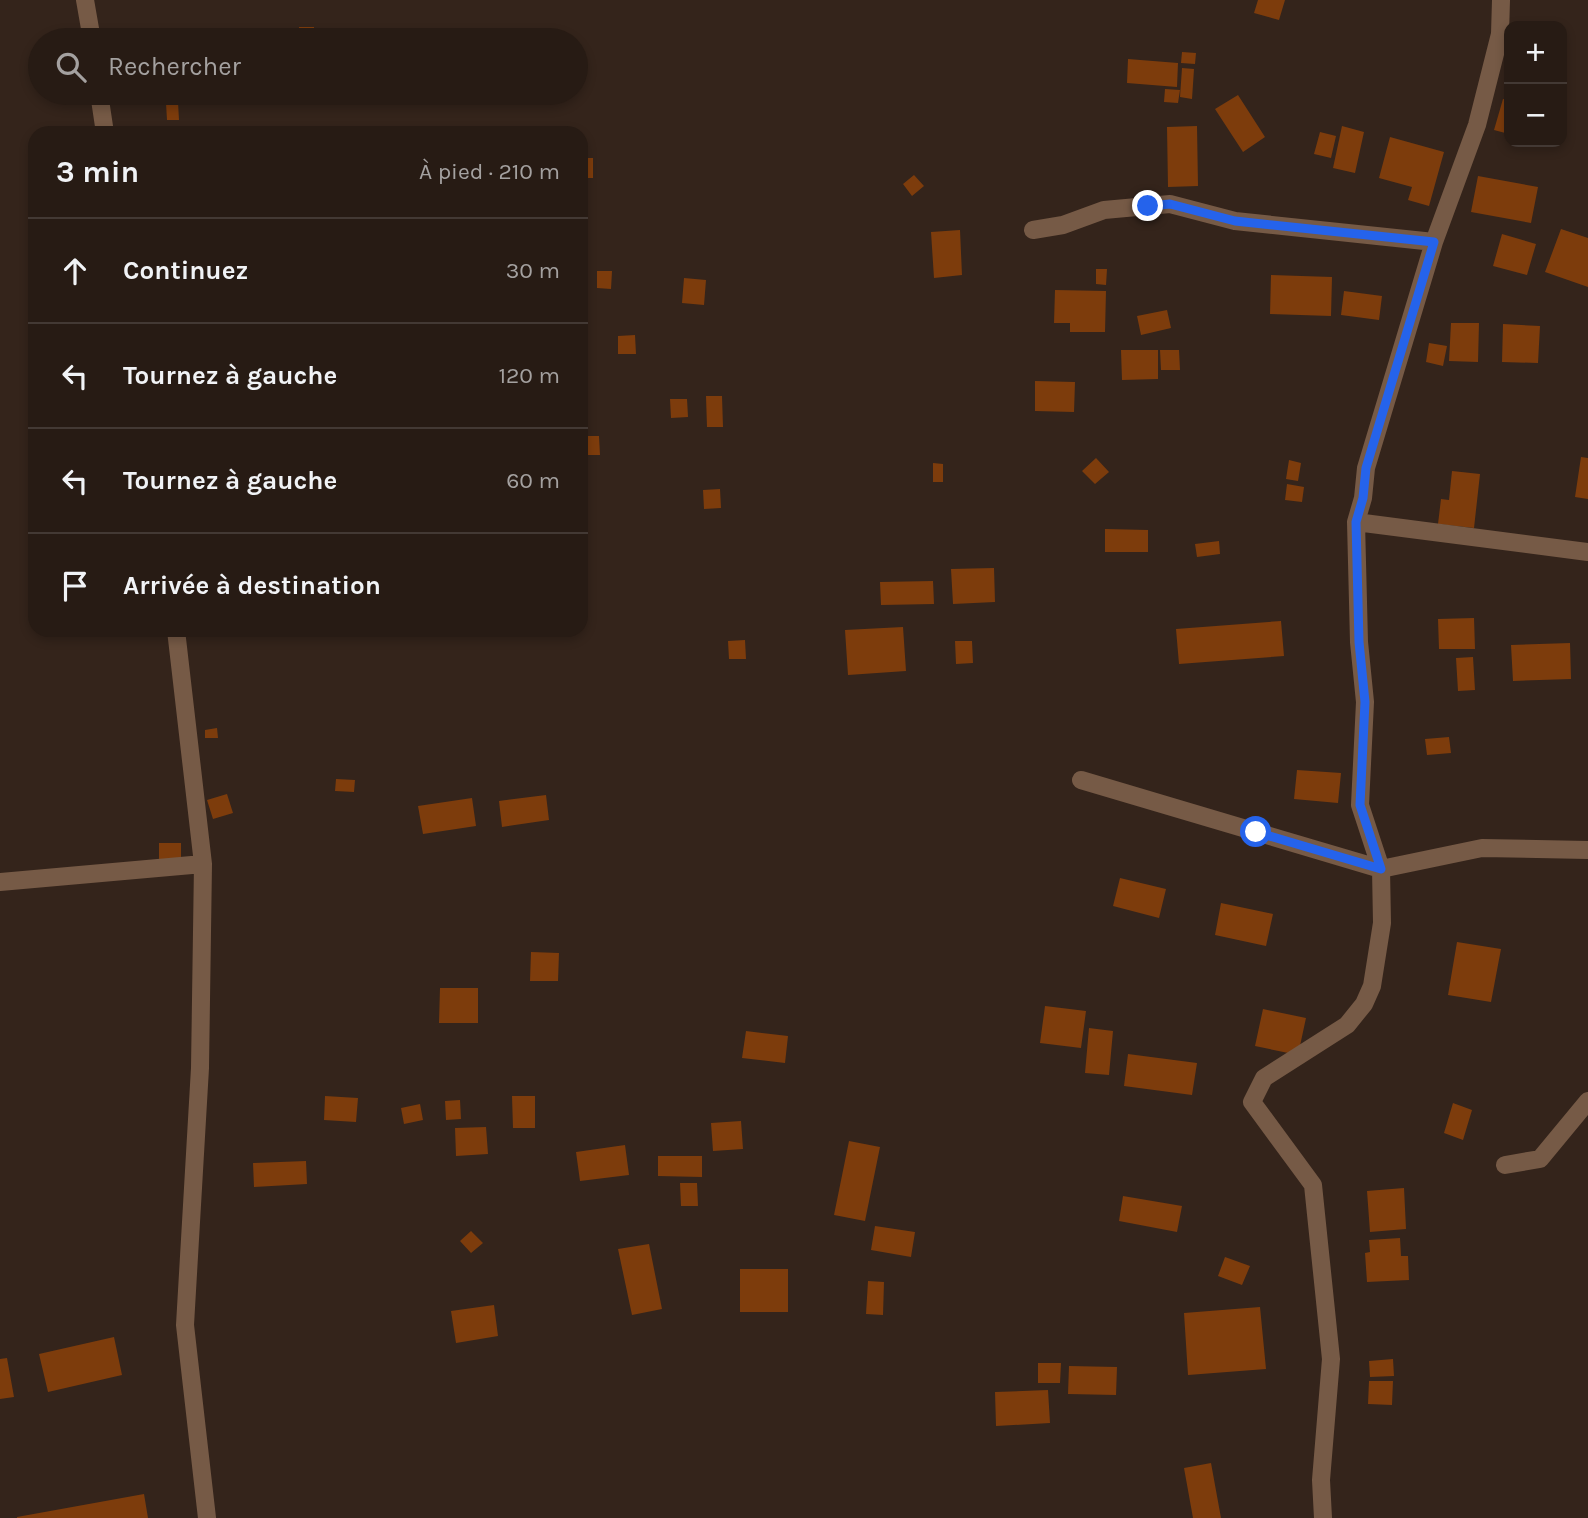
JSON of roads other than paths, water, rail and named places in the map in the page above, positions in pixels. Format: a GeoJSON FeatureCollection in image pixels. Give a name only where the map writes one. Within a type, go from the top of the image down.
{"type":"FeatureCollection","features":[{"type":"Feature","properties":{"kind":"street"},"geometry":{"type":"LineString","coordinates":[[85,0],[90,28]]}},
{"type":"Feature","properties":{"kind":"street"},"geometry":{"type":"LineString","coordinates":[[1323,1518],[1321,1480],[1331,1359],[1313,1185],[1252,1102],[1264,1077],[1347,1025],[1364,1004],[1373,986],[1382,923],[1381,869],[1360,805],[1365,702],[1359,642],[1356,522],[1363,498],[1366,468],[1434,242],[1477,125],[1500,34],[1501,0]]}},
{"type":"Feature","properties":{"kind":"street"},"geometry":{"type":"LineString","coordinates":[[101,105],[104,126]]}},
{"type":"Feature","properties":{"kind":"street"},"geometry":{"type":"LineString","coordinates":[[1033,230],[1063,225],[1104,210],[1170,204],[1235,221],[1434,242]]}},
{"type":"Feature","properties":{"kind":"street"},"geometry":{"type":"LineString","coordinates":[[1356,522],[1588,552]]}},
{"type":"Feature","properties":{"kind":"street"},"geometry":{"type":"LineString","coordinates":[[177,637],[202,864],[200,1068],[185,1325],[207,1518]]}},
{"type":"Feature","properties":{"kind":"street"},"geometry":{"type":"LineString","coordinates":[[1081,780],[1381,869],[1482,848],[1588,850]]}},
{"type":"Feature","properties":{"kind":"street"},"geometry":{"type":"LineString","coordinates":[[0,882],[202,864]]}},
{"type":"Feature","properties":{"kind":"street"},"geometry":{"type":"LineString","coordinates":[[1505,1166],[1540,1159],[1588,1101]]}}]}
